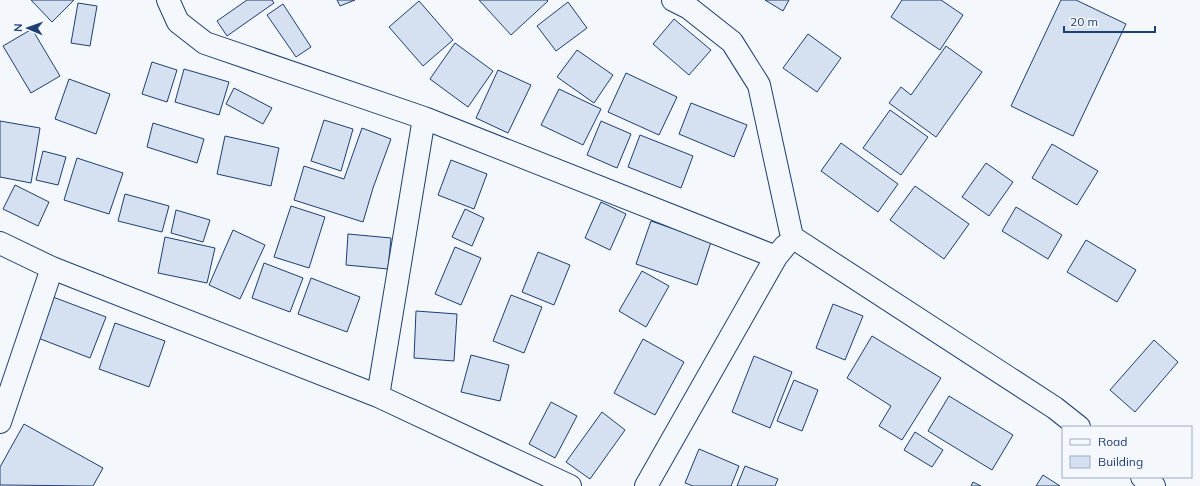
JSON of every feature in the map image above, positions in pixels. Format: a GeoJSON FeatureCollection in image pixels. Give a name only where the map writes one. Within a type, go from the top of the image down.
{"type":"FeatureCollection","features":[{"type":"Feature","properties":{"kind":"street"},"geometry":{"type":"LineString","coordinates":[[168,0],[178,22],[205,43],[424,118],[776,257]]}},
{"type":"Feature","properties":{"kind":"street"},"geometry":{"type":"LineString","coordinates":[[673,0],[688,8],[732,42],[759,86],[792,237],[1055,408],[1078,426]]}},
{"type":"Feature","properties":{"kind":"street"},"geometry":{"type":"LineString","coordinates":[[378,396],[424,118]]}},
{"type":"Feature","properties":{"kind":"street"},"geometry":{"type":"LineString","coordinates":[[646,486],[776,257],[792,237]]}},
{"type":"Feature","properties":{"kind":"street"},"geometry":{"type":"LineString","coordinates":[[0,243],[52,268],[378,396],[570,486]]}},
{"type":"Feature","properties":{"kind":"street"},"geometry":{"type":"LineString","coordinates":[[0,422],[52,268]]}},
{"type":"Feature","properties":{"kind":"street"},"geometry":{"type":"LineString","coordinates":[[1143,478],[1154,486]]}},
{"type":"Feature","properties":{"kind":"building"},"geometry":{"type":"Polygon","coordinates":[[[31,0],[74,0],[52,22],[31,0]]]}},
{"type":"Feature","properties":{"kind":"building"},"geometry":{"type":"Polygon","coordinates":[[[247,0],[272,0],[274,3],[227,36],[217,21],[247,0]]]}},
{"type":"Feature","properties":{"kind":"building"},"geometry":{"type":"Polygon","coordinates":[[[337,0],[355,0],[340,6],[337,0]]]}},
{"type":"Feature","properties":{"kind":"building"},"geometry":{"type":"Polygon","coordinates":[[[479,0],[547,0],[548,1],[511,35],[479,0]]]}},
{"type":"Feature","properties":{"kind":"building"},"geometry":{"type":"Polygon","coordinates":[[[765,0],[789,0],[783,11],[765,0]]]}},
{"type":"Feature","properties":{"kind":"building"},"geometry":{"type":"Polygon","coordinates":[[[902,0],[941,0],[963,15],[940,50],[891,17],[902,0]]]}},
{"type":"Feature","properties":{"kind":"building"},"geometry":{"type":"Polygon","coordinates":[[[1061,0],[1076,0],[1126,24],[1073,136],[1011,106],[1061,0]]]}},
{"type":"Feature","properties":{"kind":"building"},"geometry":{"type":"Polygon","coordinates":[[[419,1],[453,40],[423,66],[389,27],[419,1]]]}},
{"type":"Feature","properties":{"kind":"building"},"geometry":{"type":"Polygon","coordinates":[[[568,2],[587,28],[556,51],[537,26],[568,2]]]}},
{"type":"Feature","properties":{"kind":"building"},"geometry":{"type":"Polygon","coordinates":[[[78,3],[97,6],[90,46],[71,43],[78,3]]]}},
{"type":"Feature","properties":{"kind":"building"},"geometry":{"type":"Polygon","coordinates":[[[283,4],[311,47],[296,57],[267,15],[283,4]]]}},
{"type":"Feature","properties":{"kind":"building"},"geometry":{"type":"Polygon","coordinates":[[[674,19],[711,50],[689,75],[653,44],[674,19]]]}},
{"type":"Feature","properties":{"kind":"building"},"geometry":{"type":"Polygon","coordinates":[[[32,29],[60,76],[31,93],[3,46],[32,29]]]}},
{"type":"Feature","properties":{"kind":"building"},"geometry":{"type":"Polygon","coordinates":[[[808,34],[841,58],[817,92],[783,68],[808,34]]]}},
{"type":"Feature","properties":{"kind":"building"},"geometry":{"type":"Polygon","coordinates":[[[455,43],[493,71],[468,107],[430,79],[455,43]]]}},
{"type":"Feature","properties":{"kind":"building"},"geometry":{"type":"Polygon","coordinates":[[[946,46],[982,72],[936,137],[889,103],[901,87],[911,95],[946,46]]]}},
{"type":"Feature","properties":{"kind":"building"},"geometry":{"type":"Polygon","coordinates":[[[577,50],[613,75],[594,103],[557,77],[577,50]]]}},
{"type":"Feature","properties":{"kind":"building"},"geometry":{"type":"Polygon","coordinates":[[[152,62],[177,70],[167,102],[142,94],[152,62]]]}},
{"type":"Feature","properties":{"kind":"building"},"geometry":{"type":"Polygon","coordinates":[[[184,69],[229,82],[219,115],[175,102],[184,69]]]}},
{"type":"Feature","properties":{"kind":"building"},"geometry":{"type":"Polygon","coordinates":[[[498,70],[531,85],[508,133],[476,118],[498,70]]]}},
{"type":"Feature","properties":{"kind":"building"},"geometry":{"type":"Polygon","coordinates":[[[626,73],[677,97],[659,135],[608,112],[626,73]]]}},
{"type":"Feature","properties":{"kind":"building"},"geometry":{"type":"Polygon","coordinates":[[[69,79],[110,94],[96,134],[55,119],[69,79]]]}},
{"type":"Feature","properties":{"kind":"building"},"geometry":{"type":"Polygon","coordinates":[[[234,88],[272,108],[263,124],[226,104],[234,88]]]}},
{"type":"Feature","properties":{"kind":"building"},"geometry":{"type":"Polygon","coordinates":[[[559,89],[601,109],[583,145],[541,125],[559,89]]]}},
{"type":"Feature","properties":{"kind":"building"},"geometry":{"type":"Polygon","coordinates":[[[691,103],[747,125],[734,157],[679,134],[691,103]]]}},
{"type":"Feature","properties":{"kind":"building"},"geometry":{"type":"Polygon","coordinates":[[[890,110],[928,137],[901,175],[863,148],[890,110]]]}},
{"type":"Feature","properties":{"kind":"building"},"geometry":{"type":"Polygon","coordinates":[[[324,120],[353,129],[341,171],[311,161],[324,120]]]}},
{"type":"Feature","properties":{"kind":"building"},"geometry":{"type":"Polygon","coordinates":[[[0,121],[40,128],[31,183],[0,177],[0,121]]]}},
{"type":"Feature","properties":{"kind":"building"},"geometry":{"type":"Polygon","coordinates":[[[601,121],[631,134],[617,168],[587,155],[601,121]]]}},
{"type":"Feature","properties":{"kind":"building"},"geometry":{"type":"Polygon","coordinates":[[[153,123],[204,139],[197,163],[147,147],[153,123]]]}},
{"type":"Feature","properties":{"kind":"building"},"geometry":{"type":"Polygon","coordinates":[[[362,128],[391,139],[373,188],[363,222],[294,200],[304,166],[344,179],[362,128]]]}},
{"type":"Feature","properties":{"kind":"building"},"geometry":{"type":"Polygon","coordinates":[[[640,135],[693,156],[681,188],[628,167],[640,135]]]}},
{"type":"Feature","properties":{"kind":"building"},"geometry":{"type":"Polygon","coordinates":[[[225,136],[279,148],[271,186],[217,174],[225,136]]]}},
{"type":"Feature","properties":{"kind":"building"},"geometry":{"type":"Polygon","coordinates":[[[841,143],[898,184],[878,212],[821,171],[841,143]]]}},
{"type":"Feature","properties":{"kind":"building"},"geometry":{"type":"Polygon","coordinates":[[[1052,144],[1098,171],[1077,205],[1032,178],[1052,144]]]}},
{"type":"Feature","properties":{"kind":"building"},"geometry":{"type":"Polygon","coordinates":[[[43,151],[66,157],[58,185],[36,180],[43,151]]]}},
{"type":"Feature","properties":{"kind":"building"},"geometry":{"type":"Polygon","coordinates":[[[77,158],[123,173],[109,214],[64,200],[77,158]]]}},
{"type":"Feature","properties":{"kind":"building"},"geometry":{"type":"Polygon","coordinates":[[[451,160],[487,174],[474,209],[438,195],[451,160]]]}},
{"type":"Feature","properties":{"kind":"building"},"geometry":{"type":"Polygon","coordinates":[[[986,163],[1013,182],[989,216],[962,197],[986,163]]]}},
{"type":"Feature","properties":{"kind":"building"},"geometry":{"type":"Polygon","coordinates":[[[15,185],[49,202],[38,226],[3,209],[15,185]]]}},
{"type":"Feature","properties":{"kind":"building"},"geometry":{"type":"Polygon","coordinates":[[[915,186],[969,224],[944,259],[890,220],[915,186]]]}},
{"type":"Feature","properties":{"kind":"building"},"geometry":{"type":"Polygon","coordinates":[[[125,194],[169,206],[162,232],[118,221],[125,194]]]}},
{"type":"Feature","properties":{"kind":"building"},"geometry":{"type":"Polygon","coordinates":[[[601,202],[626,214],[610,250],[585,238],[601,202]]]}},
{"type":"Feature","properties":{"kind":"building"},"geometry":{"type":"Polygon","coordinates":[[[291,206],[325,217],[309,268],[274,257],[291,206]]]}},
{"type":"Feature","properties":{"kind":"building"},"geometry":{"type":"Polygon","coordinates":[[[1016,207],[1062,235],[1048,259],[1002,231],[1016,207]]]}},
{"type":"Feature","properties":{"kind":"building"},"geometry":{"type":"Polygon","coordinates":[[[465,209],[484,218],[472,246],[452,237],[465,209]]]}},
{"type":"Feature","properties":{"kind":"building"},"geometry":{"type":"Polygon","coordinates":[[[176,210],[210,220],[203,242],[171,233],[176,210]]]}},
{"type":"Feature","properties":{"kind":"building"},"geometry":{"type":"Polygon","coordinates":[[[651,221],[711,242],[697,285],[636,264],[651,221]]]}},
{"type":"Feature","properties":{"kind":"building"},"geometry":{"type":"Polygon","coordinates":[[[233,230],[265,245],[240,299],[209,285],[233,230]]]}},
{"type":"Feature","properties":{"kind":"building"},"geometry":{"type":"Polygon","coordinates":[[[348,234],[391,238],[388,269],[346,265],[348,234]]]}},
{"type":"Feature","properties":{"kind":"building"},"geometry":{"type":"Polygon","coordinates":[[[165,237],[215,248],[207,283],[158,273],[165,237]]]}},
{"type":"Feature","properties":{"kind":"building"},"geometry":{"type":"Polygon","coordinates":[[[1086,240],[1136,270],[1117,302],[1067,272],[1086,240]]]}},
{"type":"Feature","properties":{"kind":"building"},"geometry":{"type":"Polygon","coordinates":[[[455,247],[481,258],[461,305],[435,294],[455,247]]]}},
{"type":"Feature","properties":{"kind":"building"},"geometry":{"type":"Polygon","coordinates":[[[538,252],[570,265],[554,305],[522,292],[538,252]]]}},
{"type":"Feature","properties":{"kind":"building"},"geometry":{"type":"Polygon","coordinates":[[[264,263],[303,278],[290,312],[252,298],[264,263]]]}},
{"type":"Feature","properties":{"kind":"building"},"geometry":{"type":"Polygon","coordinates":[[[642,271],[669,286],[646,327],[619,311],[642,271]]]}},
{"type":"Feature","properties":{"kind":"building"},"geometry":{"type":"Polygon","coordinates":[[[311,278],[360,297],[347,332],[298,314],[311,278]]]}},
{"type":"Feature","properties":{"kind":"building"},"geometry":{"type":"Polygon","coordinates":[[[511,295],[542,307],[524,353],[493,341],[511,295]]]}},
{"type":"Feature","properties":{"kind":"building"},"geometry":{"type":"Polygon","coordinates":[[[53,297],[106,317],[90,358],[38,338],[53,297]]]}},
{"type":"Feature","properties":{"kind":"building"},"geometry":{"type":"Polygon","coordinates":[[[833,304],[863,316],[845,360],[816,348],[833,304]]]}},
{"type":"Feature","properties":{"kind":"building"},"geometry":{"type":"Polygon","coordinates":[[[416,311],[457,314],[454,361],[414,358],[416,311]]]}},
{"type":"Feature","properties":{"kind":"building"},"geometry":{"type":"Polygon","coordinates":[[[115,323],[165,341],[149,387],[99,369],[115,323]]]}},
{"type":"Feature","properties":{"kind":"building"},"geometry":{"type":"Polygon","coordinates":[[[872,336],[941,378],[902,440],[879,426],[891,406],[847,378],[872,336]]]}},
{"type":"Feature","properties":{"kind":"building"},"geometry":{"type":"Polygon","coordinates":[[[643,339],[684,362],[655,415],[614,393],[643,339]]]}},
{"type":"Feature","properties":{"kind":"building"},"geometry":{"type":"Polygon","coordinates":[[[1154,340],[1178,362],[1135,412],[1110,390],[1154,340]]]}},
{"type":"Feature","properties":{"kind":"building"},"geometry":{"type":"Polygon","coordinates":[[[471,355],[509,365],[500,401],[461,392],[471,355]]]}},
{"type":"Feature","properties":{"kind":"building"},"geometry":{"type":"Polygon","coordinates":[[[754,356],[792,372],[770,428],[732,412],[754,356]]]}},
{"type":"Feature","properties":{"kind":"building"},"geometry":{"type":"Polygon","coordinates":[[[794,380],[818,390],[802,431],[777,421],[794,380]]]}},
{"type":"Feature","properties":{"kind":"building"},"geometry":{"type":"Polygon","coordinates":[[[949,396],[1013,435],[992,470],[928,431],[949,396]]]}},
{"type":"Feature","properties":{"kind":"building"},"geometry":{"type":"Polygon","coordinates":[[[551,402],[577,416],[555,458],[529,444],[551,402]]]}},
{"type":"Feature","properties":{"kind":"building"},"geometry":{"type":"Polygon","coordinates":[[[602,412],[625,430],[590,479],[566,462],[602,412]]]}},
{"type":"Feature","properties":{"kind":"building"},"geometry":{"type":"Polygon","coordinates":[[[24,424],[103,468],[93,486],[0,485],[0,467],[24,424]]]}},
{"type":"Feature","properties":{"kind":"building"},"geometry":{"type":"Polygon","coordinates":[[[915,432],[943,450],[932,467],[904,450],[915,432]]]}},
{"type":"Feature","properties":{"kind":"building"},"geometry":{"type":"Polygon","coordinates":[[[699,449],[739,466],[731,486],[693,486],[685,483],[699,449]]]}},
{"type":"Feature","properties":{"kind":"building"},"geometry":{"type":"Polygon","coordinates":[[[745,466],[778,479],[775,486],[737,486],[745,466]]]}},
{"type":"Feature","properties":{"kind":"building"},"geometry":{"type":"Polygon","coordinates":[[[1043,475],[1060,486],[1036,486],[1043,475]]]}},
{"type":"Feature","properties":{"kind":"building"},"geometry":{"type":"Polygon","coordinates":[[[973,482],[981,486],[971,486],[973,482]]]}}]}
